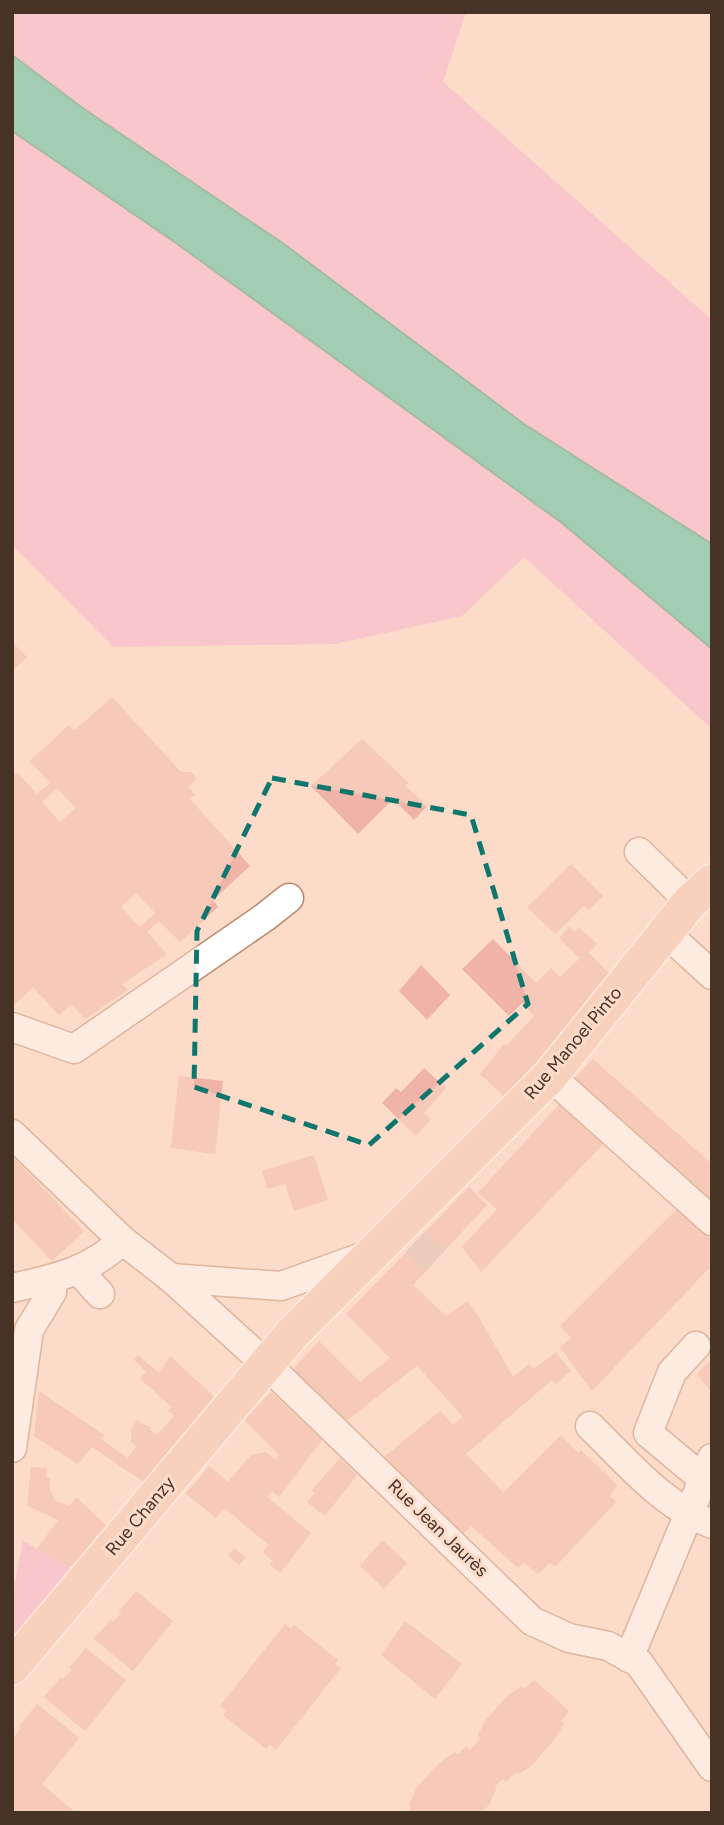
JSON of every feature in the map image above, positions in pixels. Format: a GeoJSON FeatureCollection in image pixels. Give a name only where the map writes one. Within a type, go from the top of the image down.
{"type":"FeatureCollection","features":[{"type":"Feature","properties":{"kind":"main road","name":"Rue Manoel Pinto"},"geometry":{"type":"LineString","coordinates":[[267,1365],[291,1335],[368,1255],[406,1235],[550,1076],[587,1027],[701,892]]}},
{"type":"Feature","properties":{"kind":"main road","name":"Rue Chanzy"},"geometry":{"type":"LineString","coordinates":[[13,1666],[267,1365]]}},
{"type":"Feature","properties":{"kind":"street"},"geometry":{"type":"LineString","coordinates":[[639,852],[701,892]]}},
{"type":"Feature","properties":{"kind":"street"},"geometry":{"type":"LineString","coordinates":[[12,1027],[74,1049],[289,898]]}},
{"type":"Feature","properties":{"kind":"street"},"geometry":{"type":"LineString","coordinates":[[666,933],[712,975]]}},
{"type":"Feature","properties":{"kind":"street"},"geometry":{"type":"LineString","coordinates":[[550,1076],[712,1222]]}},
{"type":"Feature","properties":{"kind":"street","name":"Rue Jean Jaurès"},"geometry":{"type":"LineString","coordinates":[[12,1134],[122,1240],[171,1278],[267,1365],[532,1621],[569,1637],[608,1646],[629,1658]]}},
{"type":"Feature","properties":{"kind":"street"},"geometry":{"type":"LineString","coordinates":[[12,1288],[66,1275],[109,1254],[122,1240]]}},
{"type":"Feature","properties":{"kind":"street"},"geometry":{"type":"LineString","coordinates":[[171,1278],[281,1286],[368,1255]]}},
{"type":"Feature","properties":{"kind":"street"},"geometry":{"type":"LineString","coordinates":[[66,1275],[100,1294]]}},
{"type":"Feature","properties":{"kind":"street"},"geometry":{"type":"LineString","coordinates":[[12,1448],[29,1330],[52,1292],[66,1275]]}},
{"type":"Feature","properties":{"kind":"street"},"geometry":{"type":"LineString","coordinates":[[696,1346],[672,1372],[648,1433],[708,1469],[700,1520],[629,1658],[639,1663],[712,1767]]}},
{"type":"Feature","properties":{"kind":"street"},"geometry":{"type":"LineString","coordinates":[[590,1426],[658,1491],[700,1520]]}},
{"type":"Feature","properties":{"kind":"highlighted area"},"geometry":{"type":"Polygon","coordinates":[[[272,778],[471,815],[528,1004],[369,1145],[194,1087],[197,931],[272,778]]]}},
{"type":"Feature","properties":{"kind":"shaded area"},"geometry":{"type":"Polygon","coordinates":[[[12,12],[466,12],[443,82],[712,320],[712,729],[524,557],[462,616],[335,644],[113,647],[12,545],[12,12]]]}},
{"type":"Feature","properties":{"kind":"shaded area"},"geometry":{"type":"Polygon","coordinates":[[[23,1541],[75,1570],[19,1636],[12,1631],[12,1598],[23,1541]]]}},
{"type":"Feature","properties":{"kind":"water"},"geometry":{"type":"Polygon","coordinates":[[[12,55],[84,109],[284,244],[524,424],[712,544],[712,649],[562,523],[176,243],[12,131],[12,55]]]}},
{"type":"Feature","properties":{"kind":"building"},"geometry":{"type":"Polygon","coordinates":[[[12,642],[27,657],[12,671],[12,642]]]}},
{"type":"Feature","properties":{"kind":"building"},"geometry":{"type":"Polygon","coordinates":[[[112,697],[181,772],[191,772],[197,779],[188,787],[195,795],[190,799],[250,866],[213,900],[218,907],[180,942],[159,921],[147,932],[167,954],[122,984],[128,990],[85,1019],[71,1004],[59,1015],[33,987],[12,1007],[12,777],[18,773],[37,794],[50,783],[30,761],[69,725],[74,731],[112,697]],[[57,788],[42,802],[60,822],[76,808],[57,788]],[[136,893],[121,907],[140,927],[155,913],[136,893]]]}},
{"type":"Feature","properties":{"kind":"building"},"geometry":{"type":"Polygon","coordinates":[[[362,739],[409,783],[406,786],[427,806],[414,820],[393,799],[358,834],[311,786],[362,739]]]}},
{"type":"Feature","properties":{"kind":"building"},"geometry":{"type":"Polygon","coordinates":[[[571,864],[603,896],[589,910],[584,906],[555,934],[527,907],[571,864]]]}},
{"type":"Feature","properties":{"kind":"building"},"geometry":{"type":"Polygon","coordinates":[[[569,927],[575,932],[579,927],[597,944],[589,953],[609,973],[507,1099],[480,1074],[504,1044],[507,1045],[534,1016],[522,1003],[509,1016],[462,969],[493,939],[536,983],[551,968],[560,977],[580,958],[559,938],[569,927]]]}},
{"type":"Feature","properties":{"kind":"building"},"geometry":{"type":"Polygon","coordinates":[[[421,965],[450,995],[427,1020],[399,991],[421,965]]]}},
{"type":"Feature","properties":{"kind":"building"},"geometry":{"type":"Polygon","coordinates":[[[593,1059],[712,1164],[712,1206],[574,1079],[593,1059]]]}},
{"type":"Feature","properties":{"kind":"building"},"geometry":{"type":"Polygon","coordinates":[[[424,1068],[446,1088],[424,1113],[431,1119],[416,1136],[382,1103],[396,1088],[401,1092],[424,1068]]]}},
{"type":"Feature","properties":{"kind":"building"},"geometry":{"type":"Polygon","coordinates":[[[179,1076],[223,1081],[215,1154],[171,1148],[179,1076]]]}},
{"type":"Feature","properties":{"kind":"building"},"geometry":{"type":"Polygon","coordinates":[[[563,1100],[606,1141],[481,1272],[462,1247],[497,1209],[478,1193],[563,1100]]]}},
{"type":"Feature","properties":{"kind":"building"},"geometry":{"type":"Polygon","coordinates":[[[314,1155],[328,1200],[294,1211],[285,1184],[267,1189],[262,1171],[314,1155]]]}},
{"type":"Feature","properties":{"kind":"building"},"geometry":{"type":"Polygon","coordinates":[[[12,1156],[84,1231],[52,1261],[12,1219],[15,1209],[12,1206],[12,1156]]]}},
{"type":"Feature","properties":{"kind":"building"},"geometry":{"type":"Polygon","coordinates":[[[469,1187],[487,1205],[413,1285],[446,1316],[468,1301],[513,1377],[529,1364],[534,1369],[556,1352],[571,1371],[556,1384],[552,1380],[466,1454],[503,1492],[498,1498],[561,1435],[578,1453],[581,1450],[617,1485],[610,1496],[616,1502],[556,1566],[550,1563],[538,1574],[524,1563],[518,1568],[471,1526],[463,1534],[384,1457],[440,1411],[453,1425],[463,1417],[417,1366],[346,1421],[294,1371],[319,1341],[360,1382],[390,1358],[346,1314],[469,1187]]]}},
{"type":"Feature","properties":{"kind":"building"},"geometry":{"type":"Polygon","coordinates":[[[678,1208],[712,1239],[712,1265],[592,1391],[560,1347],[571,1338],[560,1326],[678,1208]]]}},
{"type":"Feature","properties":{"kind":"building"},"geometry":{"type":"Polygon","coordinates":[[[138,1355],[159,1373],[170,1356],[219,1401],[148,1485],[92,1447],[78,1464],[34,1436],[39,1391],[104,1435],[101,1439],[128,1458],[137,1446],[131,1442],[131,1429],[137,1420],[157,1435],[174,1416],[168,1411],[172,1407],[140,1379],[146,1371],[134,1360],[138,1355]]]}},
{"type":"Feature","properties":{"kind":"building"},"geometry":{"type":"Polygon","coordinates":[[[712,1358],[712,1393],[697,1374],[712,1358]]]}},
{"type":"Feature","properties":{"kind":"building"},"geometry":{"type":"Polygon","coordinates":[[[271,1392],[322,1440],[279,1497],[272,1491],[267,1497],[311,1533],[280,1573],[270,1565],[273,1561],[263,1552],[269,1545],[225,1508],[216,1518],[186,1494],[209,1466],[228,1482],[251,1455],[266,1452],[276,1460],[279,1455],[244,1420],[271,1392]]]}},
{"type":"Feature","properties":{"kind":"building"},"geometry":{"type":"Polygon","coordinates":[[[340,1458],[357,1475],[325,1516],[307,1502],[315,1493],[312,1490],[340,1458]]]}},
{"type":"Feature","properties":{"kind":"building"},"geometry":{"type":"Polygon","coordinates":[[[31,1467],[47,1468],[46,1477],[50,1478],[50,1490],[56,1501],[70,1506],[76,1497],[110,1529],[75,1570],[37,1549],[58,1520],[27,1506],[31,1467]]]}},
{"type":"Feature","properties":{"kind":"building"},"geometry":{"type":"Polygon","coordinates":[[[382,1540],[407,1563],[384,1589],[360,1566],[382,1540]]]}},
{"type":"Feature","properties":{"kind":"building"},"geometry":{"type":"Polygon","coordinates":[[[234,1548],[246,1557],[239,1565],[228,1556],[234,1548]]]}},
{"type":"Feature","properties":{"kind":"building"},"geometry":{"type":"Polygon","coordinates":[[[136,1591],[173,1621],[133,1671],[94,1639],[111,1619],[113,1622],[121,1613],[119,1611],[136,1591]]]}},
{"type":"Feature","properties":{"kind":"building"},"geometry":{"type":"Polygon","coordinates":[[[405,1621],[462,1664],[435,1699],[381,1655],[405,1621]]]}},
{"type":"Feature","properties":{"kind":"building"},"geometry":{"type":"Polygon","coordinates":[[[285,1624],[291,1629],[294,1625],[338,1660],[335,1664],[341,1668],[276,1750],[270,1745],[266,1749],[223,1715],[226,1711],[220,1706],[285,1624]]]}},
{"type":"Feature","properties":{"kind":"building"},"geometry":{"type":"Polygon","coordinates":[[[86,1648],[126,1680],[85,1731],[44,1697],[61,1677],[63,1679],[72,1670],[69,1668],[86,1648]]]}},
{"type":"Feature","properties":{"kind":"building"},"geometry":{"type":"Polygon","coordinates":[[[534,1680],[569,1711],[561,1721],[564,1724],[555,1739],[532,1765],[519,1774],[516,1772],[506,1782],[502,1779],[495,1787],[489,1805],[481,1813],[406,1813],[411,1807],[409,1804],[417,1787],[439,1763],[455,1752],[458,1754],[466,1746],[470,1750],[480,1739],[477,1737],[485,1721],[507,1696],[522,1686],[525,1689],[534,1680]]]}},
{"type":"Feature","properties":{"kind":"building"},"geometry":{"type":"Polygon","coordinates":[[[37,1704],[79,1738],[42,1784],[76,1813],[12,1813],[12,1735],[14,1737],[21,1728],[19,1726],[37,1704]]]}},
{"type":"Feature","properties":{"kind":"tunnel"},"geometry":{"type":"LineString","coordinates":[[415,1242],[435,1261]]}}]}
